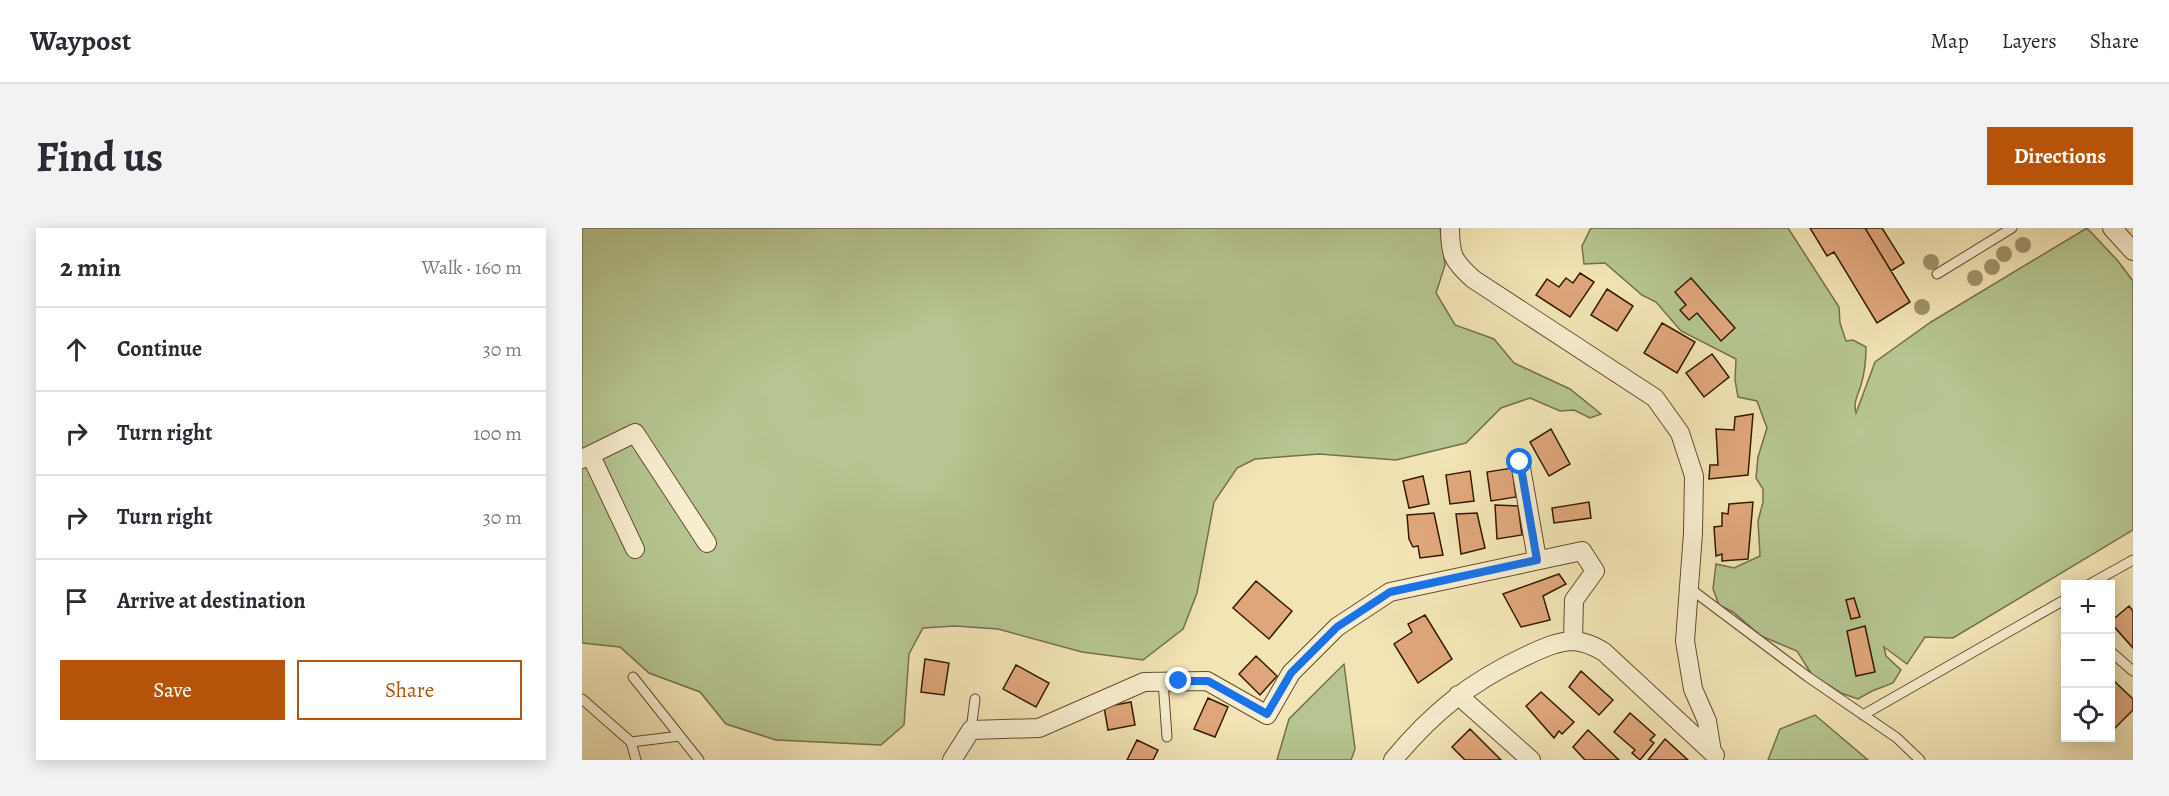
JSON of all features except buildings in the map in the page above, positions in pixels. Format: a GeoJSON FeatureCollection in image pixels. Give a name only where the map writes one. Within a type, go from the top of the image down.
{"type":"FeatureCollection","features":[{"type":"Feature","properties":{"kind":"street"},"geometry":{"type":"LineString","coordinates":[[1450,228],[1450,242],[1456,263],[1473,279],[1655,398],[1680,433],[1694,476],[1693,533],[1685,641],[1693,689],[1707,721],[1716,756]]}},
{"type":"Feature","properties":{"kind":"street"},"geometry":{"type":"LineString","coordinates":[[2112,228],[2133,251]]}},
{"type":"Feature","properties":{"kind":"street"},"geometry":{"type":"LineString","coordinates":[[635,549],[587,457],[635,434],[707,543]]}},
{"type":"Feature","properties":{"kind":"street"},"geometry":{"type":"LineString","coordinates":[[1520,462],[1537,560]]}},
{"type":"Feature","properties":{"kind":"street"},"geometry":{"type":"LineString","coordinates":[[952,760],[971,730],[1039,728],[1144,682],[1208,681],[1267,714],[1291,673],[1337,627],[1390,592],[1582,551],[1595,571],[1574,600],[1573,641]]}},
{"type":"Feature","properties":{"kind":"street"},"geometry":{"type":"LineString","coordinates":[[1393,760],[1413,736],[1458,695],[1503,667],[1530,654],[1548,646],[1573,641],[1590,644],[1604,652],[1716,756]]}},
{"type":"Feature","properties":{"kind":"street"},"geometry":{"type":"LineString","coordinates":[[1458,695],[1531,760]]}},
{"type":"Feature","properties":{"kind":"lane"},"geometry":{"type":"LineString","coordinates":[[1937,274],[2012,228]]}},
{"type":"Feature","properties":{"kind":"lane"},"geometry":{"type":"LineString","coordinates":[[2099,580],[2133,560]]}},
{"type":"Feature","properties":{"kind":"lane"},"geometry":{"type":"LineString","coordinates":[[1688,587],[1808,677],[1897,738],[1920,760]]}},
{"type":"Feature","properties":{"kind":"lane"},"geometry":{"type":"LineString","coordinates":[[1863,715],[2061,601]]}},
{"type":"Feature","properties":{"kind":"lane"},"geometry":{"type":"LineString","coordinates":[[2115,655],[2133,671]]}},
{"type":"Feature","properties":{"kind":"lane"},"geometry":{"type":"LineString","coordinates":[[633,676],[699,760]]}},
{"type":"Feature","properties":{"kind":"lane"},"geometry":{"type":"LineString","coordinates":[[1163,681],[1167,737]]}},
{"type":"Feature","properties":{"kind":"lane"},"geometry":{"type":"LineString","coordinates":[[582,699],[631,742],[636,760]]}},
{"type":"Feature","properties":{"kind":"lane"},"geometry":{"type":"LineString","coordinates":[[971,730],[975,699]]}},
{"type":"Feature","properties":{"kind":"lane"},"geometry":{"type":"LineString","coordinates":[[631,742],[680,736]]}},
{"type":"Feature","properties":{"kind":"green space"},"geometry":{"type":"Polygon","coordinates":[[[582,228],[1440,228],[1445,265],[1436,293],[1455,325],[1494,339],[1514,363],[1570,389],[1601,414],[1590,418],[1574,410],[1560,411],[1530,398],[1501,408],[1466,443],[1396,460],[1319,454],[1255,459],[1237,468],[1214,502],[1197,593],[1183,629],[1143,660],[1082,652],[998,629],[955,626],[923,628],[909,654],[904,725],[881,745],[776,740],[726,724],[700,692],[649,673],[620,647],[582,643],[582,228]]]}},
{"type":"Feature","properties":{"kind":"green space"},"geometry":{"type":"Polygon","coordinates":[[[1591,228],[1788,228],[1839,307],[1840,323],[1846,341],[1853,340],[1866,347],[1863,375],[1855,402],[1856,413],[1875,362],[1931,322],[2087,228],[2133,281],[2133,530],[1953,638],[1925,637],[1907,664],[1884,647],[1886,656],[1901,670],[1893,683],[1858,699],[1841,693],[1812,675],[1797,651],[1761,636],[1733,612],[1719,605],[1713,589],[1716,564],[1734,568],[1760,556],[1758,521],[1763,502],[1763,489],[1756,478],[1758,457],[1767,428],[1757,401],[1738,397],[1735,380],[1736,359],[1681,331],[1656,302],[1642,295],[1605,263],[1584,264],[1582,246],[1591,228]]]}},
{"type":"Feature","properties":{"kind":"green space"},"geometry":{"type":"Polygon","coordinates":[[[1344,664],[1355,749],[1351,760],[1277,760],[1289,719],[1344,664]]]}},
{"type":"Feature","properties":{"kind":"green space"},"geometry":{"type":"Polygon","coordinates":[[[1815,715],[1868,760],[1768,760],[1780,729],[1815,715]]]}},
{"type":"Feature","properties":{"kind":"route"},"geometry":{"type":"LineString","coordinates":[[1179,681],[1208,681],[1267,714],[1291,673],[1337,627],[1390,592],[1537,560],[1520,462]]}}]}
